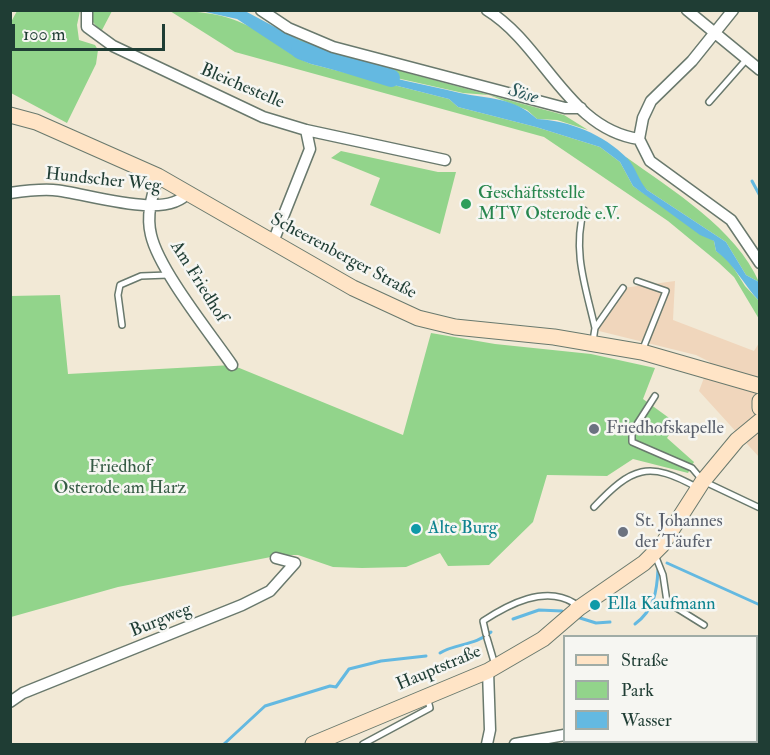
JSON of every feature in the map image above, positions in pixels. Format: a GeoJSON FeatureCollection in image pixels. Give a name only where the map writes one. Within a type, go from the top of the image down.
{"type":"FeatureCollection","features":[{"type":"Feature","properties":{"kind":"main road","name":"Scheerenberger Straße"},"geometry":{"type":"LineString","coordinates":[[10,104],[36,122],[158,176],[383,304],[418,318],[485,332],[594,335],[642,352],[759,386]]}},
{"type":"Feature","properties":{"kind":"main road","name":"Scheerenberger Straße"},"geometry":{"type":"LineString","coordinates":[[10,115],[36,122]]}},
{"type":"Feature","properties":{"kind":"main road","name":"Scheerenberger Straße"},"geometry":{"type":"LineString","coordinates":[[723,377],[759,399],[759,408]]}},
{"type":"Feature","properties":{"kind":"main road","name":"Hauptstraße"},"geometry":{"type":"LineString","coordinates":[[313,744],[492,669],[543,639],[662,545],[701,484],[737,440],[759,421]]}},
{"type":"Feature","properties":{"kind":"street","name":"Bleichestelle"},"geometry":{"type":"LineString","coordinates":[[87,10],[87,27],[113,46],[253,112],[306,130],[445,160]]}},
{"type":"Feature","properties":{"kind":"street"},"geometry":{"type":"LineString","coordinates":[[261,10],[288,28],[333,47],[564,108],[580,108]]}},
{"type":"Feature","properties":{"kind":"street"},"geometry":{"type":"LineString","coordinates":[[487,10],[507,23],[580,108],[614,134],[639,139]]}},
{"type":"Feature","properties":{"kind":"street"},"geometry":{"type":"LineString","coordinates":[[687,10],[759,70]]}},
{"type":"Feature","properties":{"kind":"street"},"geometry":{"type":"LineString","coordinates":[[733,10],[683,72],[651,101],[643,118],[639,139],[650,161],[731,219],[759,263]]}},
{"type":"Feature","properties":{"kind":"street"},"geometry":{"type":"LineString","coordinates":[[273,242],[310,149],[306,130]]}},
{"type":"Feature","properties":{"kind":"street","name":"Am Friedhof"},"geometry":{"type":"LineString","coordinates":[[158,176],[149,205],[151,235],[171,275],[232,365]]}},
{"type":"Feature","properties":{"kind":"street","name":"Hundscher Weg"},"geometry":{"type":"LineString","coordinates":[[11,192],[53,190],[149,205],[168,204],[183,199],[188,192]]}},
{"type":"Feature","properties":{"kind":"street","name":"Burgweg"},"geometry":{"type":"LineString","coordinates":[[10,702],[24,693],[215,618],[270,591],[295,563],[276,558]]}},
{"type":"Feature","properties":{"kind":"street"},"geometry":{"type":"LineString","coordinates":[[487,744],[490,730],[492,669]]}},
{"type":"Feature","properties":{"kind":"street"},"geometry":{"type":"LineString","coordinates":[[515,744],[563,735]]}},
{"type":"Feature","properties":{"kind":"lane"},"geometry":{"type":"LineString","coordinates":[[709,102],[746,60]]}},
{"type":"Feature","properties":{"kind":"lane"},"geometry":{"type":"LineString","coordinates":[[584,210],[578,233],[579,263],[594,335]]}},
{"type":"Feature","properties":{"kind":"lane"},"geometry":{"type":"LineString","coordinates":[[122,325],[118,295],[120,285],[141,276],[171,275]]}},
{"type":"Feature","properties":{"kind":"lane"},"geometry":{"type":"LineString","coordinates":[[637,281],[666,291],[642,352]]}},
{"type":"Feature","properties":{"kind":"lane"},"geometry":{"type":"LineString","coordinates":[[594,335],[623,288]]}},
{"type":"Feature","properties":{"kind":"lane"},"geometry":{"type":"LineString","coordinates":[[655,396],[632,432],[632,442],[692,468],[701,484]]}},
{"type":"Feature","properties":{"kind":"lane"},"geometry":{"type":"LineString","coordinates":[[594,507],[622,479],[649,470],[676,475],[759,508]]}},
{"type":"Feature","properties":{"kind":"lane"},"geometry":{"type":"LineString","coordinates":[[654,553],[663,575],[667,602],[704,625]]}},
{"type":"Feature","properties":{"kind":"lane"},"geometry":{"type":"LineString","coordinates":[[492,669],[483,621],[515,603],[537,597],[562,596],[574,603],[570,616]]}},
{"type":"Feature","properties":{"kind":"lane"},"geometry":{"type":"LineString","coordinates":[[363,744],[430,708],[427,696]]}},
{"type":"Feature","properties":{"kind":"shaded area"},"geometry":{"type":"Polygon","coordinates":[[[675,281],[673,320],[754,351],[759,343],[759,457],[699,391],[710,362],[696,355],[595,330],[623,288],[675,281]]]}},
{"type":"Feature","properties":{"kind":"green space"},"geometry":{"type":"Polygon","coordinates":[[[17,11],[80,11],[77,25],[79,40],[95,45],[98,50],[96,64],[67,123],[11,93],[11,22],[17,11]]]}},
{"type":"Feature","properties":{"kind":"green space"},"geometry":{"type":"Polygon","coordinates":[[[91,11],[112,11],[101,32],[93,22],[91,11]]]}},
{"type":"Feature","properties":{"kind":"green space"},"geometry":{"type":"Polygon","coordinates":[[[170,11],[227,17],[266,36],[311,64],[449,99],[458,107],[536,127],[600,147],[620,162],[633,186],[714,241],[716,251],[728,259],[745,286],[759,301],[759,319],[734,277],[719,263],[668,221],[544,137],[235,52],[170,11]]]}},
{"type":"Feature","properties":{"kind":"green space"},"geometry":{"type":"Polygon","coordinates":[[[286,35],[352,58],[564,115],[588,130],[557,120],[537,119],[527,110],[489,95],[463,93],[361,70],[324,58],[316,49],[286,35]]]}},
{"type":"Feature","properties":{"kind":"green space"},"geometry":{"type":"Polygon","coordinates":[[[341,151],[438,172],[456,172],[440,234],[370,205],[380,178],[331,158],[341,151]]]}},
{"type":"Feature","properties":{"kind":"green space"},"geometry":{"type":"Polygon","coordinates":[[[626,157],[682,197],[719,228],[749,263],[759,282],[746,275],[726,242],[647,190],[639,182],[626,157]]]}},
{"type":"Feature","properties":{"kind":"green space","name":"Friedhof Osterode am Harz"},"geometry":{"type":"Polygon","coordinates":[[[60,295],[68,374],[232,365],[403,435],[431,333],[495,344],[591,354],[655,368],[643,399],[676,423],[667,438],[694,462],[688,473],[633,459],[607,476],[547,475],[533,522],[489,565],[448,566],[440,553],[406,567],[362,568],[333,567],[298,555],[281,555],[118,587],[11,617],[11,296],[60,295]]]}},
{"type":"Feature","properties":{"kind":"water"},"geometry":{"type":"Polygon","coordinates":[[[201,11],[245,11],[332,60],[392,77],[510,103],[519,106],[537,119],[574,126],[597,136],[627,158],[647,190],[726,242],[746,275],[759,282],[759,301],[728,262],[716,251],[714,241],[700,235],[633,186],[620,162],[600,147],[536,127],[458,107],[449,99],[311,64],[298,59],[237,19],[201,11]]]}},
{"type":"Feature","properties":{"kind":"waterway","name":"Söse"},"geometry":{"type":"LineString","coordinates":[[300,50],[391,78]]}},
{"type":"Feature","properties":{"kind":"waterway"},"geometry":{"type":"LineString","coordinates":[[752,181],[760,196]]}},
{"type":"Feature","properties":{"kind":"waterway"},"geometry":{"type":"LineString","coordinates":[[667,563],[760,605]]}},
{"type":"Feature","properties":{"kind":"waterway"},"geometry":{"type":"LineString","coordinates":[[635,624],[646,613],[653,600],[658,569]]}},
{"type":"Feature","properties":{"kind":"waterway"},"geometry":{"type":"LineString","coordinates":[[513,619],[539,610],[562,611]]}},
{"type":"Feature","properties":{"kind":"waterway"},"geometry":{"type":"LineString","coordinates":[[580,618],[596,623],[610,622]]}},
{"type":"Feature","properties":{"kind":"waterway"},"geometry":{"type":"LineString","coordinates":[[440,653],[452,647],[479,640],[491,632]]}},
{"type":"Feature","properties":{"kind":"waterway"},"geometry":{"type":"LineString","coordinates":[[224,744],[265,706],[330,686],[336,687],[349,669],[381,661],[426,656]]}},
{"type":"Feature","properties":{"kind":"place","name":"Geschäftsstelle MTV Osterode e.V."},"geometry":{"type":"Point","coordinates":[466,204]}},
{"type":"Feature","properties":{"kind":"place","name":"Friedhofskapelle"},"geometry":{"type":"Point","coordinates":[594,429]}},
{"type":"Feature","properties":{"kind":"place","name":"Alte Burg"},"geometry":{"type":"Point","coordinates":[416,529]}},
{"type":"Feature","properties":{"kind":"place","name":"St. Johannes der Täufer"},"geometry":{"type":"Point","coordinates":[623,532]}},
{"type":"Feature","properties":{"kind":"place","name":"Ella Kaufmann"},"geometry":{"type":"Point","coordinates":[595,605]}}]}
